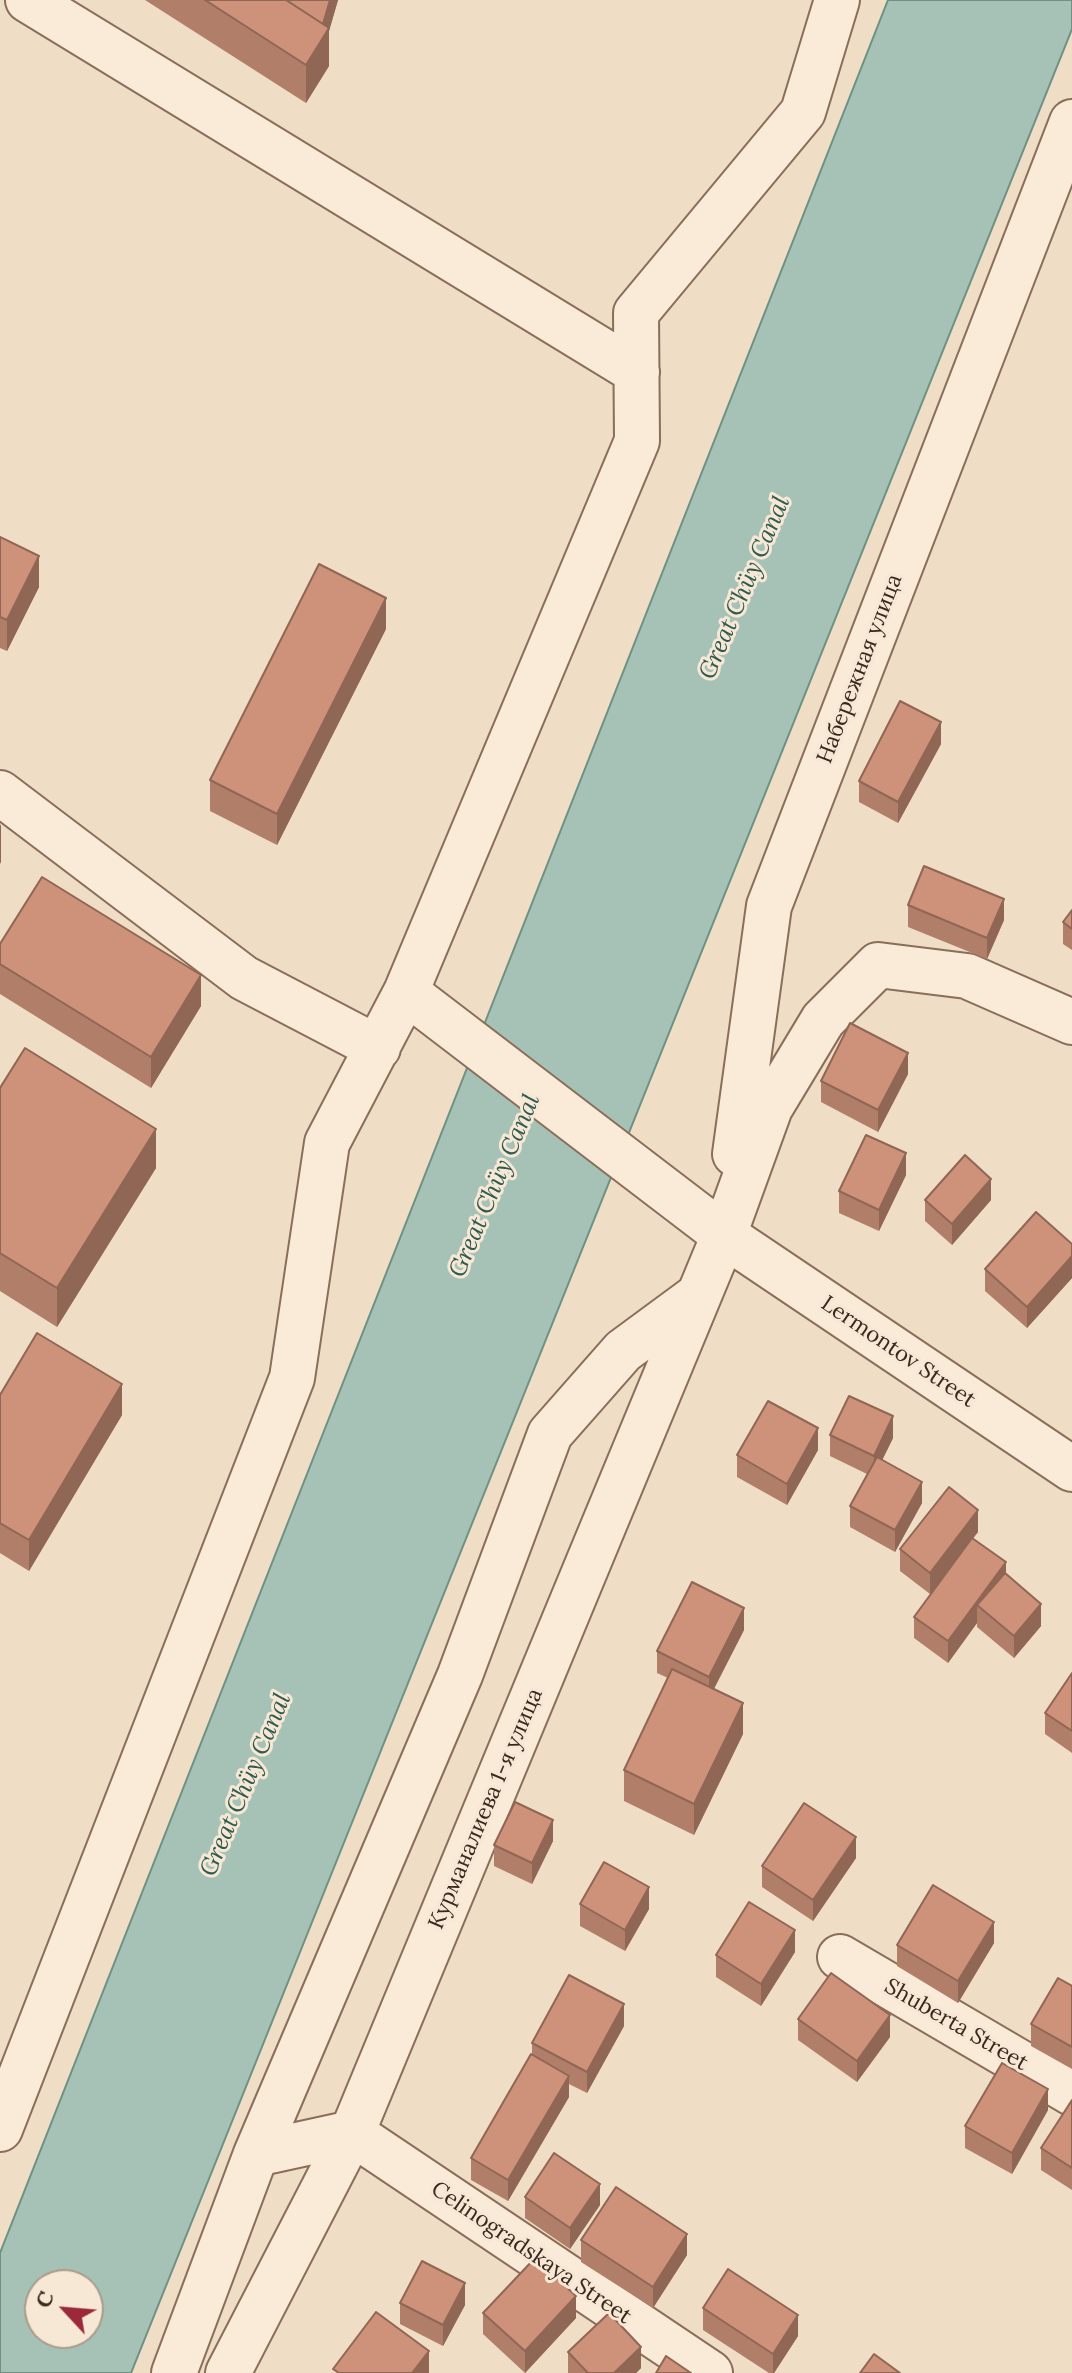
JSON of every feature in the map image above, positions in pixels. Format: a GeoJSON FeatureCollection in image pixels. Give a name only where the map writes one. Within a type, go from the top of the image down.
{"type":"FeatureCollection","features":[{"type":"Feature","properties":{"kind":"street"},"geometry":{"type":"LineString","coordinates":[[28,0],[637,372]]}},
{"type":"Feature","properties":{"kind":"street"},"geometry":{"type":"LineString","coordinates":[[0,2129],[292,1378],[327,1143],[378,1048],[423,1005],[637,441],[636,313],[803,112],[837,0]]}},
{"type":"Feature","properties":{"kind":"street","name":"Набережная улица"},"geometry":{"type":"LineString","coordinates":[[724,1235],[769,906],[1072,122]]}},
{"type":"Feature","properties":{"kind":"street"},"geometry":{"type":"LineString","coordinates":[[0,793],[244,978],[378,1048]]}},
{"type":"Feature","properties":{"kind":"street"},"geometry":{"type":"LineString","coordinates":[[724,1235],[770,1108],[823,1020],[878,965],[967,976],[1072,1022]]}},
{"type":"Feature","properties":{"kind":"street","name":"Lermontov Street"},"geometry":{"type":"LineString","coordinates":[[423,1005],[724,1235],[1072,1469]]}},
{"type":"Feature","properties":{"kind":"street","name":"Курманалиева 1-я улица"},"geometry":{"type":"LineString","coordinates":[[228,2373],[352,2133],[724,1235]]}},
{"type":"Feature","properties":{"kind":"street"},"geometry":{"type":"LineString","coordinates":[[174,2373],[256,2154],[460,1675],[550,1434],[623,1351],[699,1295]]}},
{"type":"Feature","properties":{"kind":"street","name":"Shuberta Street"},"geometry":{"type":"LineString","coordinates":[[840,1957],[1072,2093]]}},
{"type":"Feature","properties":{"kind":"street"},"geometry":{"type":"LineString","coordinates":[[256,2154],[352,2133]]}},
{"type":"Feature","properties":{"kind":"street","name":"Celinogradskaya Street"},"geometry":{"type":"LineString","coordinates":[[352,2133],[710,2373]]}},
{"type":"Feature","properties":{"kind":"water","name":"Great Chüy Canal"},"geometry":{"type":"Polygon","coordinates":[[[888,0],[1072,0],[1072,29],[131,2373],[0,2373],[0,2253],[888,0]]]}},
{"type":"Feature","properties":{"kind":"building"},"geometry":{"type":"Polygon","coordinates":[[[205,0],[286,0],[329,28],[306,65],[205,0]]]}},
{"type":"Feature","properties":{"kind":"building"},"geometry":{"type":"Polygon","coordinates":[[[286,0],[330,0],[323,24],[286,0]]]}},
{"type":"Feature","properties":{"kind":"building"},"geometry":{"type":"Polygon","coordinates":[[[0,537],[39,556],[7,620],[0,617],[0,537]]]}},
{"type":"Feature","properties":{"kind":"building"},"geometry":{"type":"Polygon","coordinates":[[[319,564],[386,598],[277,814],[210,780],[319,564]]]}},
{"type":"Feature","properties":{"kind":"building"},"geometry":{"type":"Polygon","coordinates":[[[900,701],[941,722],[898,802],[859,781],[900,701]]]}},
{"type":"Feature","properties":{"kind":"building"},"geometry":{"type":"Polygon","coordinates":[[[924,866],[1004,899],[987,938],[908,905],[924,866]]]}},
{"type":"Feature","properties":{"kind":"building"},"geometry":{"type":"Polygon","coordinates":[[[42,877],[201,975],[151,1057],[0,964],[0,944],[42,877]]]}},
{"type":"Feature","properties":{"kind":"building"},"geometry":{"type":"Polygon","coordinates":[[[1072,910],[1072,929],[1063,922],[1072,910]]]}},
{"type":"Feature","properties":{"kind":"building"},"geometry":{"type":"Polygon","coordinates":[[[850,1023],[908,1053],[878,1110],[821,1081],[850,1023]]]}},
{"type":"Feature","properties":{"kind":"building"},"geometry":{"type":"Polygon","coordinates":[[[25,1048],[156,1129],[57,1288],[0,1253],[0,1088],[25,1048]]]}},
{"type":"Feature","properties":{"kind":"building"},"geometry":{"type":"Polygon","coordinates":[[[866,1135],[906,1153],[879,1210],[839,1191],[866,1135]]]}},
{"type":"Feature","properties":{"kind":"building"},"geometry":{"type":"Polygon","coordinates":[[[965,1155],[991,1179],[952,1224],[925,1200],[965,1155]]]}},
{"type":"Feature","properties":{"kind":"building"},"geometry":{"type":"Polygon","coordinates":[[[1036,1212],[1072,1244],[1072,1256],[1027,1307],[985,1269],[1036,1212]]]}},
{"type":"Feature","properties":{"kind":"building"},"geometry":{"type":"Polygon","coordinates":[[[37,1333],[122,1384],[29,1540],[0,1523],[0,1395],[37,1333]]]}},
{"type":"Feature","properties":{"kind":"building"},"geometry":{"type":"Polygon","coordinates":[[[849,1396],[893,1416],[874,1456],[830,1435],[849,1396]]]}},
{"type":"Feature","properties":{"kind":"building"},"geometry":{"type":"Polygon","coordinates":[[[768,1401],[818,1428],[787,1484],[737,1455],[768,1401]]]}},
{"type":"Feature","properties":{"kind":"building"},"geometry":{"type":"Polygon","coordinates":[[[877,1457],[922,1482],[895,1530],[850,1506],[877,1457]]]}},
{"type":"Feature","properties":{"kind":"building"},"geometry":{"type":"Polygon","coordinates":[[[949,1487],[978,1510],[930,1573],[900,1549],[949,1487]]]}},
{"type":"Feature","properties":{"kind":"building"},"geometry":{"type":"Polygon","coordinates":[[[972,1538],[1006,1562],[948,1641],[914,1617],[972,1538]]]}},
{"type":"Feature","properties":{"kind":"building"},"geometry":{"type":"Polygon","coordinates":[[[1005,1573],[1041,1604],[1014,1636],[977,1605],[1005,1573]]]}},
{"type":"Feature","properties":{"kind":"building"},"geometry":{"type":"Polygon","coordinates":[[[692,1582],[744,1608],[709,1677],[657,1651],[692,1582]]]}},
{"type":"Feature","properties":{"kind":"building"},"geometry":{"type":"Polygon","coordinates":[[[672,1669],[743,1703],[694,1804],[624,1770],[672,1669]]]}},
{"type":"Feature","properties":{"kind":"building"},"geometry":{"type":"Polygon","coordinates":[[[1072,1673],[1072,1731],[1045,1713],[1072,1673]]]}},
{"type":"Feature","properties":{"kind":"building"},"geometry":{"type":"Polygon","coordinates":[[[515,1802],[553,1820],[532,1863],[494,1845],[515,1802]]]}},
{"type":"Feature","properties":{"kind":"building"},"geometry":{"type":"Polygon","coordinates":[[[804,1803],[856,1837],[813,1900],[762,1866],[804,1803]]]}},
{"type":"Feature","properties":{"kind":"building"},"geometry":{"type":"Polygon","coordinates":[[[604,1862],[649,1887],[625,1930],[580,1904],[604,1862]]]}},
{"type":"Feature","properties":{"kind":"building"},"geometry":{"type":"Polygon","coordinates":[[[933,1885],[994,1922],[958,1981],[897,1945],[933,1885]]]}},
{"type":"Feature","properties":{"kind":"building"},"geometry":{"type":"Polygon","coordinates":[[[749,1902],[795,1930],[761,1984],[716,1955],[749,1902]]]}},
{"type":"Feature","properties":{"kind":"building"},"geometry":{"type":"Polygon","coordinates":[[[831,1973],[890,2015],[857,2061],[798,2019],[831,1973]]]}},
{"type":"Feature","properties":{"kind":"building"},"geometry":{"type":"Polygon","coordinates":[[[569,1975],[624,2004],[587,2072],[532,2043],[569,1975]]]}},
{"type":"Feature","properties":{"kind":"building"},"geometry":{"type":"Polygon","coordinates":[[[1058,1978],[1072,1986],[1072,2047],[1031,2024],[1058,1978]]]}},
{"type":"Feature","properties":{"kind":"building"},"geometry":{"type":"Polygon","coordinates":[[[531,2054],[569,2076],[508,2180],[471,2158],[531,2054]]]}},
{"type":"Feature","properties":{"kind":"building"},"geometry":{"type":"Polygon","coordinates":[[[1002,2063],[1048,2089],[1012,2153],[965,2126],[1002,2063]]]}},
{"type":"Feature","properties":{"kind":"building"},"geometry":{"type":"Polygon","coordinates":[[[1072,2100],[1072,2168],[1041,2148],[1072,2100]]]}},
{"type":"Feature","properties":{"kind":"building"},"geometry":{"type":"Polygon","coordinates":[[[554,2153],[600,2184],[570,2228],[525,2197],[554,2153]]]}},
{"type":"Feature","properties":{"kind":"building"},"geometry":{"type":"Polygon","coordinates":[[[616,2187],[687,2234],[653,2287],[581,2240],[616,2187]]]}},
{"type":"Feature","properties":{"kind":"building"},"geometry":{"type":"Polygon","coordinates":[[[535,2258],[576,2296],[525,2351],[483,2313],[535,2258]]]}},
{"type":"Feature","properties":{"kind":"building"},"geometry":{"type":"Polygon","coordinates":[[[422,2261],[465,2283],[443,2325],[400,2303],[422,2261]]]}},
{"type":"Feature","properties":{"kind":"building"},"geometry":{"type":"Polygon","coordinates":[[[728,2269],[798,2315],[773,2354],[703,2308],[728,2269]]]}},
{"type":"Feature","properties":{"kind":"building"},"geometry":{"type":"Polygon","coordinates":[[[376,2312],[429,2351],[412,2373],[339,2373],[333,2369],[376,2312]]]}},
{"type":"Feature","properties":{"kind":"building"},"geometry":{"type":"Polygon","coordinates":[[[609,2313],[641,2347],[614,2373],[588,2373],[568,2352],[609,2313]]]}},
{"type":"Feature","properties":{"kind":"building"},"geometry":{"type":"Polygon","coordinates":[[[874,2354],[900,2373],[860,2373],[874,2354]]]}},
{"type":"Feature","properties":{"kind":"building"},"geometry":{"type":"Polygon","coordinates":[[[666,2356],[691,2373],[656,2373],[666,2356]]]}}]}
